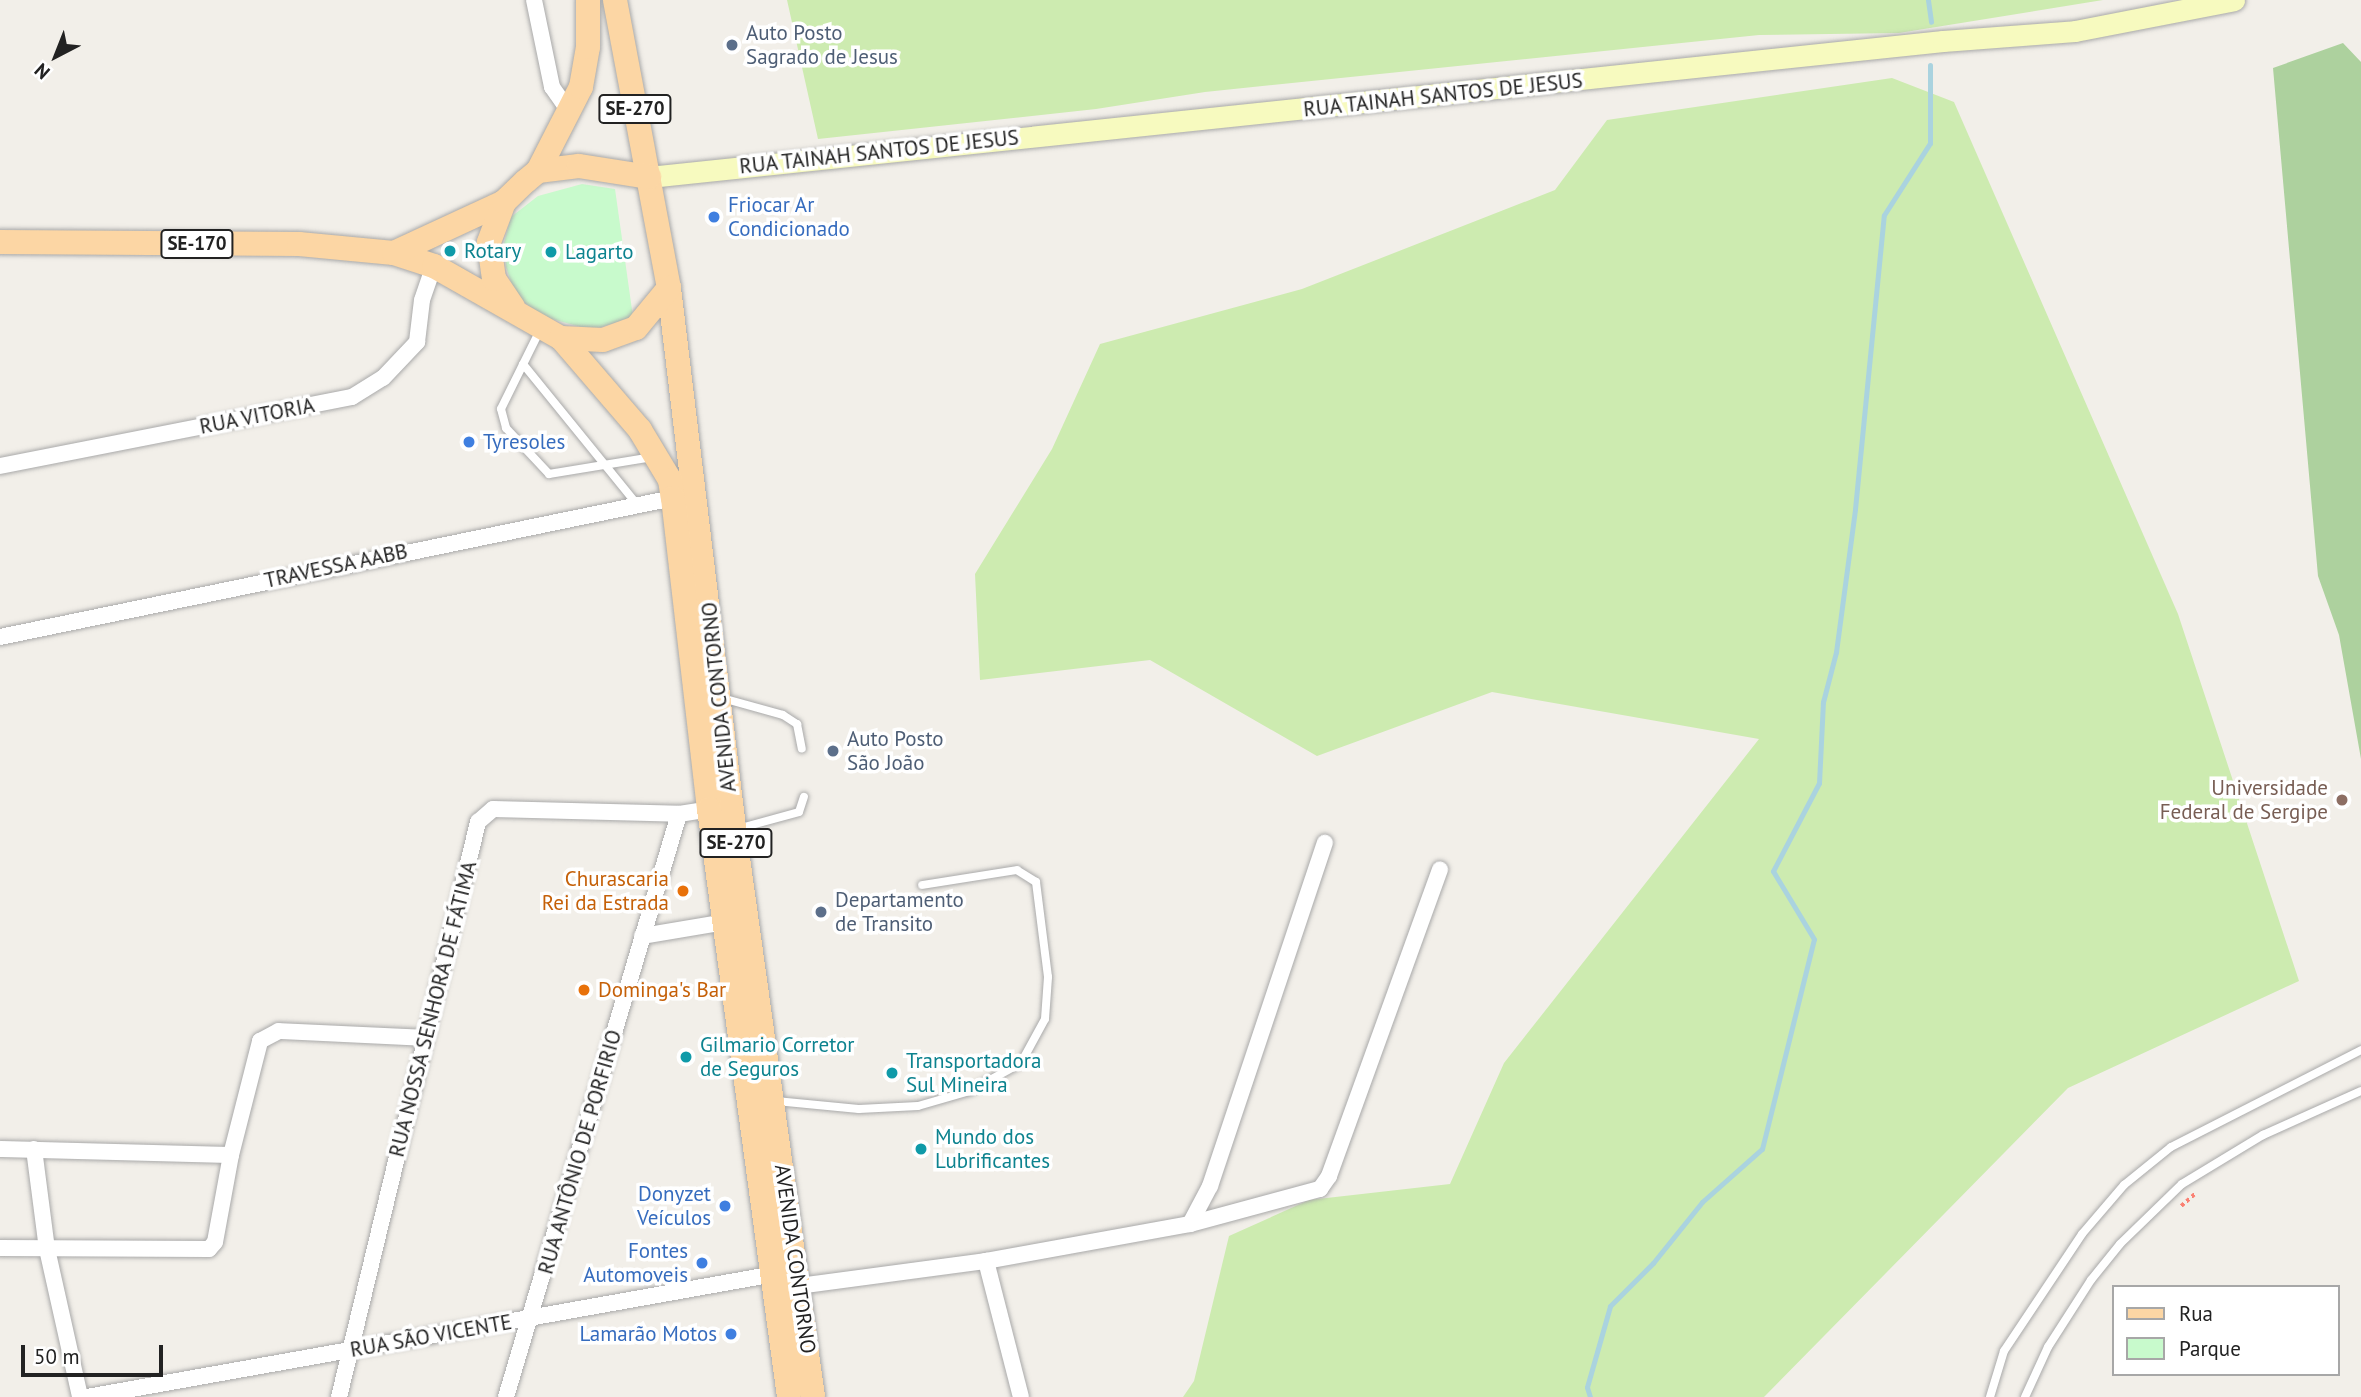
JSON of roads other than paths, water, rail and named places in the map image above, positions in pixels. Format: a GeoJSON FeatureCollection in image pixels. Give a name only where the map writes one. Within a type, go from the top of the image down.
{"type":"FeatureCollection","features":[{"type":"Feature","properties":{"kind":"main road","name":"SE-270"},"geometry":{"type":"LineString","coordinates":[[588,0],[588,47],[581,87],[538,171],[504,202],[489,242],[489,263],[494,279],[519,313],[551,334],[633,422],[656,456],[672,489]]}},
{"type":"Feature","properties":{"kind":"main road","name":"SE-270"},"geometry":{"type":"LineString","coordinates":[[615,0],[669,288]]}},
{"type":"Feature","properties":{"kind":"main road"},"geometry":{"type":"LineString","coordinates":[[538,171],[609,168],[649,177]]}},
{"type":"Feature","properties":{"kind":"main road"},"geometry":{"type":"LineString","coordinates":[[394,253],[504,202]]}},
{"type":"Feature","properties":{"kind":"main road","name":"SE-170"},"geometry":{"type":"LineString","coordinates":[[0,242],[299,244],[394,253]]}},
{"type":"Feature","properties":{"kind":"main road"},"geometry":{"type":"LineString","coordinates":[[394,253],[434,266],[519,313]]}},
{"type":"Feature","properties":{"kind":"main road"},"geometry":{"type":"LineString","coordinates":[[551,334],[603,340],[636,328],[669,288]]}},
{"type":"Feature","properties":{"kind":"main road","name":"AVENIDA CONTORNO"},"geometry":{"type":"LineString","coordinates":[[669,288],[735,830],[813,1397]]}},
{"type":"Feature","properties":{"kind":"main road","name":"AVENIDA CONTORNO"},"geometry":{"type":"LineString","coordinates":[[672,489],[709,809],[775,1275],[789,1397]]}},
{"type":"Feature","properties":{"kind":"street"},"geometry":{"type":"LineString","coordinates":[[534,0],[552,88],[570,113]]}},
{"type":"Feature","properties":{"kind":"street","name":"RUA TAINAH SANTOS DE JESUS"},"geometry":{"type":"LineString","coordinates":[[649,177],[1918,44],[2075,31],[2212,1],[2234,0]]}},
{"type":"Feature","properties":{"kind":"street","name":"RUA VITORIA"},"geometry":{"type":"LineString","coordinates":[[0,466],[352,397],[383,378],[417,342],[422,300],[434,266]]}},
{"type":"Feature","properties":{"kind":"street","name":"TRAVESSA AABB"},"geometry":{"type":"LineString","coordinates":[[0,636],[636,503],[672,489]]}},
{"type":"Feature","properties":{"kind":"street","name":"RUA NOSSA SENHORA DE FÁTIMA"},"geometry":{"type":"LineString","coordinates":[[339,1397],[478,822],[493,809],[679,814]]}},
{"type":"Feature","properties":{"kind":"street"},"geometry":{"type":"LineString","coordinates":[[679,814],[709,809]]}},
{"type":"Feature","properties":{"kind":"street","name":"RUA ANTÔNIO DE PORFIRIO"},"geometry":{"type":"LineString","coordinates":[[506,1397],[532,1319],[679,814]]}},
{"type":"Feature","properties":{"kind":"street"},"geometry":{"type":"LineString","coordinates":[[1190,1224],[1210,1186],[1325,843]]}},
{"type":"Feature","properties":{"kind":"street"},"geometry":{"type":"LineString","coordinates":[[798,1286],[986,1261],[1190,1224],[1306,1194],[1325,1185],[1440,870]]}},
{"type":"Feature","properties":{"kind":"street"},"geometry":{"type":"LineString","coordinates":[[642,936],[726,922]]}},
{"type":"Feature","properties":{"kind":"street"},"geometry":{"type":"LineString","coordinates":[[0,1248],[209,1249],[215,1242],[231,1155],[256,1054],[268,1034],[425,1038]]}},
{"type":"Feature","properties":{"kind":"street"},"geometry":{"type":"LineString","coordinates":[[0,1149],[231,1155]]}},
{"type":"Feature","properties":{"kind":"street"},"geometry":{"type":"LineString","coordinates":[[34,1149],[47,1249],[80,1397]]}},
{"type":"Feature","properties":{"kind":"street"},"geometry":{"type":"LineString","coordinates":[[986,1261],[1021,1397]]}},
{"type":"Feature","properties":{"kind":"street","name":"RUA SÃO VICENTE"},"geometry":{"type":"LineString","coordinates":[[87,1397],[775,1275]]}},
{"type":"Feature","properties":{"kind":"lane"},"geometry":{"type":"LineString","coordinates":[[551,334],[523,364],[501,409],[506,428],[550,474],[607,467],[656,456]]}},
{"type":"Feature","properties":{"kind":"lane"},"geometry":{"type":"LineString","coordinates":[[523,364],[636,503]]}},
{"type":"Feature","properties":{"kind":"lane"},"geometry":{"type":"LineString","coordinates":[[720,697],[783,715],[797,724],[802,749]]}},
{"type":"Feature","properties":{"kind":"lane"},"geometry":{"type":"LineString","coordinates":[[735,830],[799,812],[804,797]]}},
{"type":"Feature","properties":{"kind":"lane"},"geometry":{"type":"LineString","coordinates":[[774,1101],[859,1110],[918,1106],[970,1091],[1021,1063],[1045,1019],[1048,977],[1036,882],[1017,870],[922,885]]}},
{"type":"Feature","properties":{"kind":"lane"},"geometry":{"type":"LineString","coordinates":[[1990,1397],[2004,1351],[2082,1234],[2124,1185],[2171,1147],[2361,1050]]}},
{"type":"Feature","properties":{"kind":"lane"},"geometry":{"type":"LineString","coordinates":[[2025,1397],[2048,1348],[2091,1280],[2120,1244],[2182,1184],[2263,1135],[2361,1091]]}},
{"type":"Feature","properties":{"kind":"waterway"},"geometry":{"type":"LineString","coordinates":[[1928,0],[1931,22]]}},
{"type":"Feature","properties":{"kind":"waterway"},"geometry":{"type":"LineString","coordinates":[[1590,1397],[1587,1387],[1610,1306],[1653,1263],[1702,1202],[1762,1149],[1814,939],[1773,871],[1819,783],[1823,702],[1836,652],[1855,509],[1884,215],[1930,143],[1930,65]]}},
{"type":"Feature","properties":{"kind":"place","name":"Auto Posto Sagrado de Jesus"},"geometry":{"type":"Point","coordinates":[732,45]}},
{"type":"Feature","properties":{"kind":"place","name":"Friocar Ar Condicionado"},"geometry":{"type":"Point","coordinates":[714,217]}},
{"type":"Feature","properties":{"kind":"place","name":"Rotary"},"geometry":{"type":"Point","coordinates":[450,251]}},
{"type":"Feature","properties":{"kind":"place","name":"Lagarto"},"geometry":{"type":"Point","coordinates":[551,252]}},
{"type":"Feature","properties":{"kind":"place","name":"Tyresoles"},"geometry":{"type":"Point","coordinates":[469,442]}},
{"type":"Feature","properties":{"kind":"place","name":"Auto Posto São João"},"geometry":{"type":"Point","coordinates":[833,751]}},
{"type":"Feature","properties":{"kind":"place","name":"Universidade Federal de Sergipe"},"geometry":{"type":"Point","coordinates":[2342,800]}},
{"type":"Feature","properties":{"kind":"place","name":"Churascaria Rei da Estrada"},"geometry":{"type":"Point","coordinates":[683,891]}},
{"type":"Feature","properties":{"kind":"place","name":"Departamento de Transito"},"geometry":{"type":"Point","coordinates":[821,912]}},
{"type":"Feature","properties":{"kind":"place","name":"Dominga's Bar"},"geometry":{"type":"Point","coordinates":[584,990]}},
{"type":"Feature","properties":{"kind":"place","name":"Gilmario Corretor de Seguros"},"geometry":{"type":"Point","coordinates":[686,1057]}},
{"type":"Feature","properties":{"kind":"place","name":"Transportadora Sul Mineira"},"geometry":{"type":"Point","coordinates":[892,1073]}},
{"type":"Feature","properties":{"kind":"place","name":"Mundo dos Lubrificantes"},"geometry":{"type":"Point","coordinates":[921,1149]}},
{"type":"Feature","properties":{"kind":"place","name":"Donyzet Veículos"},"geometry":{"type":"Point","coordinates":[725,1206]}},
{"type":"Feature","properties":{"kind":"place","name":"Fontes Automoveis"},"geometry":{"type":"Point","coordinates":[702,1263]}},
{"type":"Feature","properties":{"kind":"place","name":"Lamarão Motos"},"geometry":{"type":"Point","coordinates":[731,1334]}}]}
